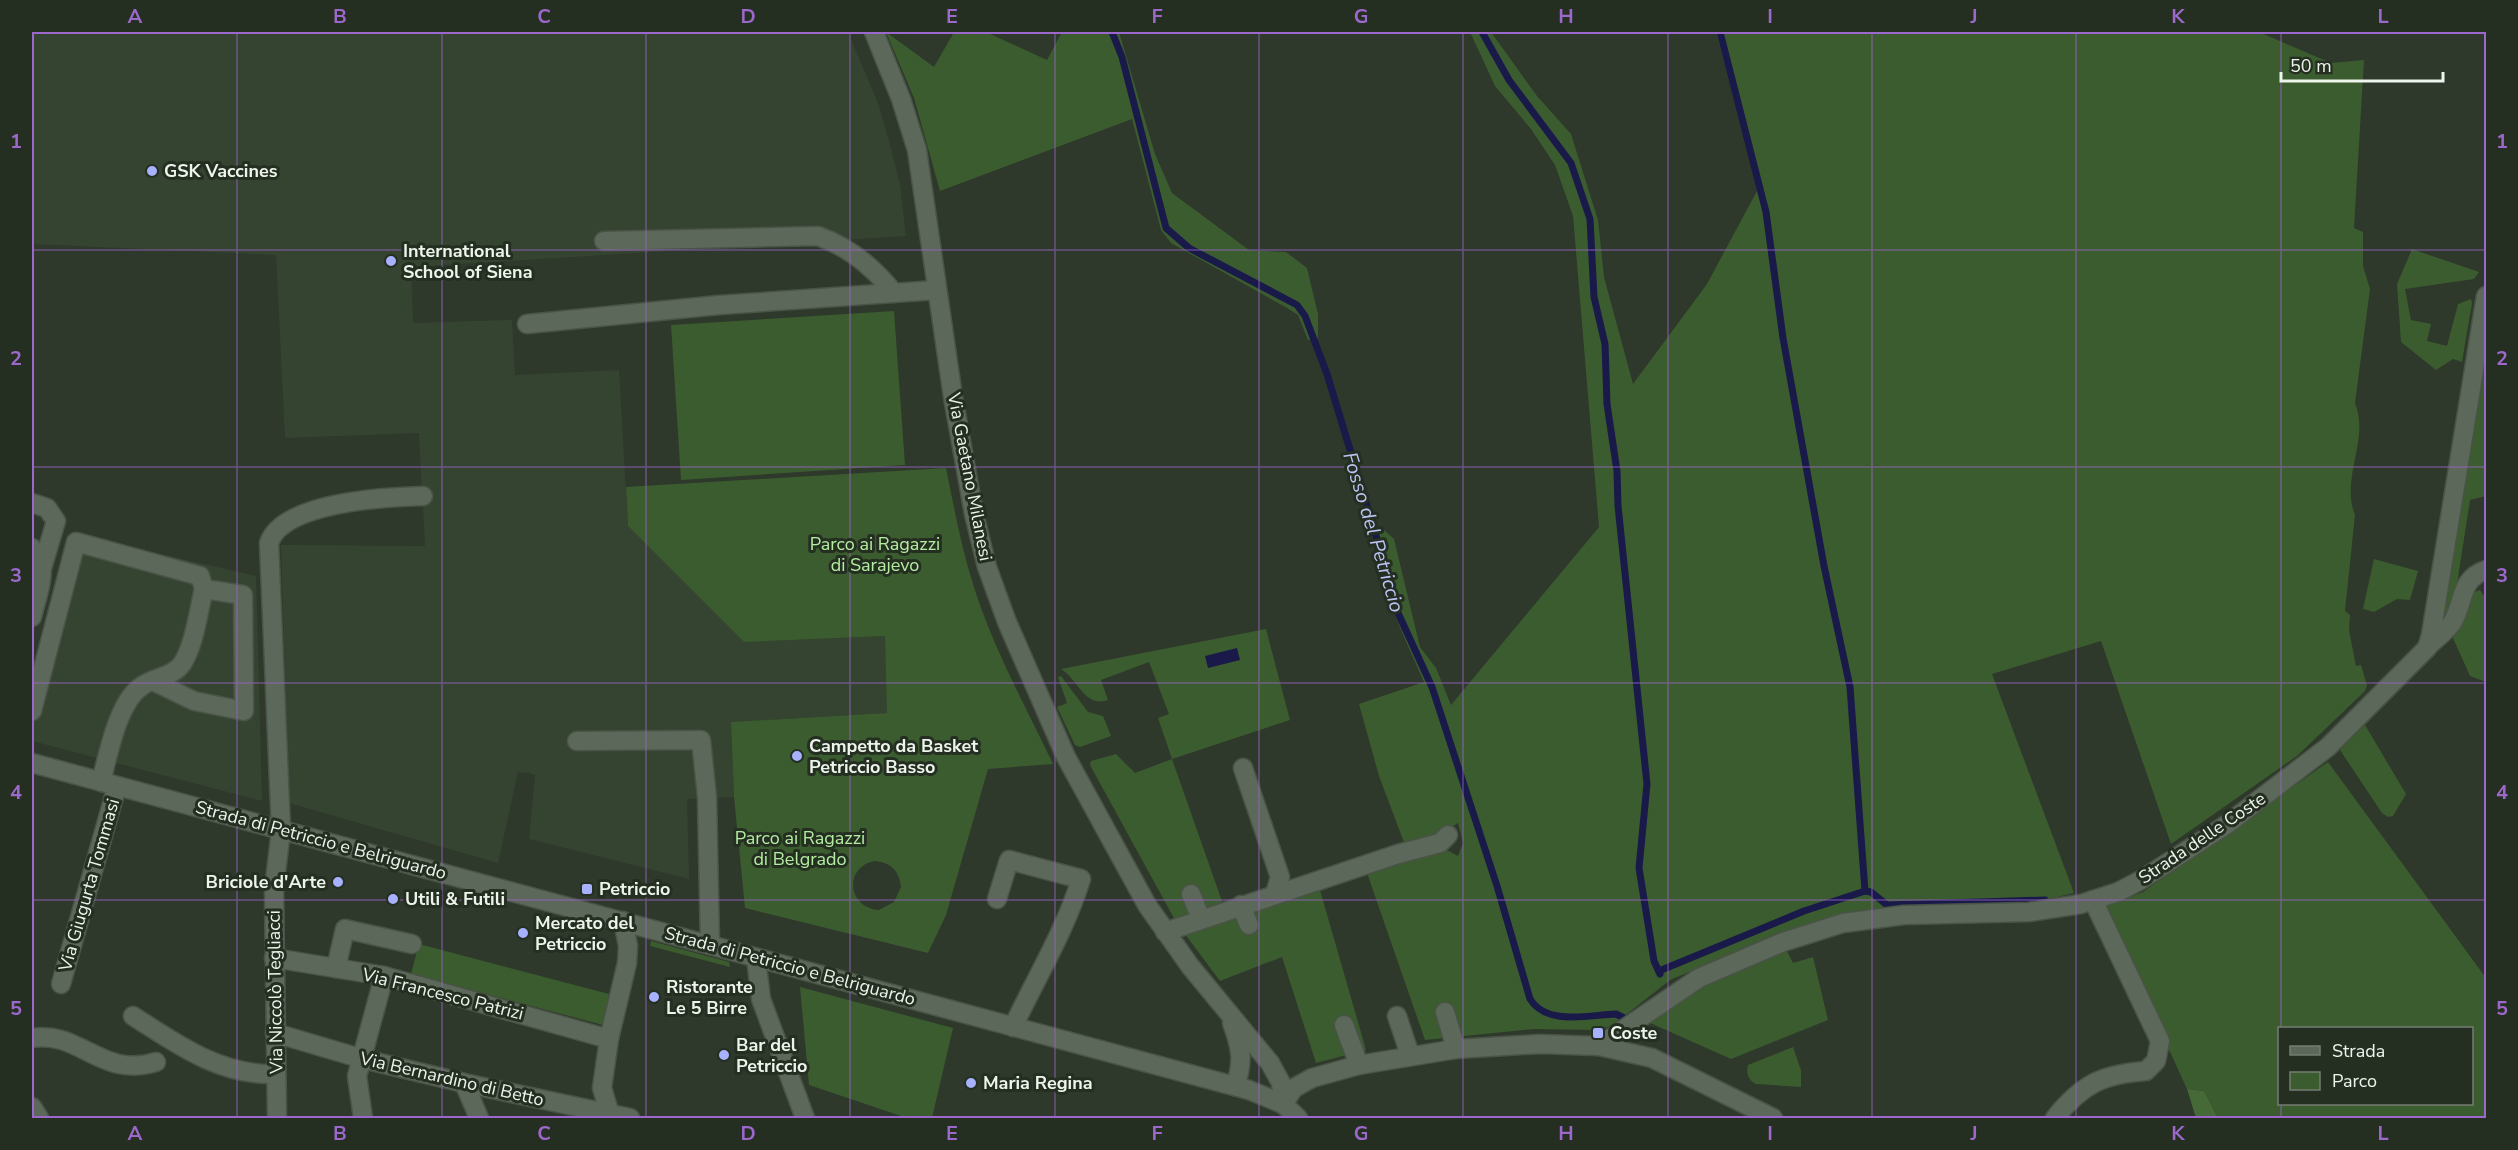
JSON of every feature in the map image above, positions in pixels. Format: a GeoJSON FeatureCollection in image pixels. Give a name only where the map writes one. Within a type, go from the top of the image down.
{"type":"FeatureCollection","features":[{"type":"Feature","properties":{"kind":"street","name":"Via Gaetano Milanesi"},"geometry":{"type":"LineString","coordinates":[[874,32],[901,99],[917,150],[937,290],[974,514],[993,583],[1019,652],[1066,757],[1119,855],[1165,932],[1227,1013],[1270,1063],[1281,1083],[1283,1104]]}},
{"type":"Feature","properties":{"kind":"street"},"geometry":{"type":"LineString","coordinates":[[604,241],[818,236],[836,243],[858,257],[894,293]]}},
{"type":"Feature","properties":{"kind":"street"},"geometry":{"type":"LineString","coordinates":[[527,324],[719,305],[937,290]]}},
{"type":"Feature","properties":{"kind":"street"},"geometry":{"type":"LineString","coordinates":[[2427,648],[2439,594],[2487,296]]}},
{"type":"Feature","properties":{"kind":"street","name":"Via Niccolò Tegliacci"},"geometry":{"type":"LineString","coordinates":[[276,1119],[274,889],[281,830],[269,549],[272,536],[286,523],[339,505],[423,496]]}},
{"type":"Feature","properties":{"kind":"street"},"geometry":{"type":"LineString","coordinates":[[32,503],[47,508],[55,517],[32,617]]}},
{"type":"Feature","properties":{"kind":"street"},"geometry":{"type":"LineString","coordinates":[[32,711],[76,542],[200,576],[204,589],[243,596],[244,711],[194,701],[153,681]]}},
{"type":"Feature","properties":{"kind":"street"},"geometry":{"type":"LineString","coordinates":[[32,548],[40,559],[42,568]]}},
{"type":"Feature","properties":{"kind":"street","name":"Strada delle Coste"},"geometry":{"type":"LineString","coordinates":[[1599,1046],[1700,978],[1783,942],[1833,927],[1904,915],[2029,912],[2093,900],[2141,880],[2235,819],[2328,747],[2451,624],[2463,589],[2471,577],[2487,570]]}},
{"type":"Feature","properties":{"kind":"street","name":"Via Giugurta Tommasi"},"geometry":{"type":"LineString","coordinates":[[61,984],[109,784],[112,741],[129,698],[144,684],[181,666],[204,589]]}},
{"type":"Feature","properties":{"kind":"street"},"geometry":{"type":"LineString","coordinates":[[577,741],[701,740],[707,797],[710,945]]}},
{"type":"Feature","properties":{"kind":"street","name":"Strada di Petriccio e Belriguardo"},"geometry":{"type":"LineString","coordinates":[[32,763],[1235,1086],[1283,1104],[1298,1119]]}},
{"type":"Feature","properties":{"kind":"street"},"geometry":{"type":"LineString","coordinates":[[1243,768],[1280,877],[1275,894]]}},
{"type":"Feature","properties":{"kind":"street"},"geometry":{"type":"LineString","coordinates":[[1165,932],[1275,894],[1337,877],[1398,854],[1440,843],[1448,835]]}},
{"type":"Feature","properties":{"kind":"street"},"geometry":{"type":"LineString","coordinates":[[997,899],[1009,860],[1081,879],[1066,923],[1050,949],[1014,1027]]}},
{"type":"Feature","properties":{"kind":"street"},"geometry":{"type":"LineString","coordinates":[[1191,894],[1200,919]]}},
{"type":"Feature","properties":{"kind":"street"},"geometry":{"type":"LineString","coordinates":[[2055,1119],[2091,1082],[2121,1072],[2146,1071],[2156,1061],[2160,1041],[2093,900]]}},
{"type":"Feature","properties":{"kind":"street"},"geometry":{"type":"LineString","coordinates":[[1241,905],[1249,925]]}},
{"type":"Feature","properties":{"kind":"street"},"geometry":{"type":"LineString","coordinates":[[610,1116],[602,1088],[609,1039],[627,963],[628,946],[623,921]]}},
{"type":"Feature","properties":{"kind":"street"},"geometry":{"type":"LineString","coordinates":[[336,968],[345,929],[412,944]]}},
{"type":"Feature","properties":{"kind":"street","name":"Via Francesco Patrizi"},"geometry":{"type":"LineString","coordinates":[[274,958],[384,976],[609,1039]]}},
{"type":"Feature","properties":{"kind":"street"},"geometry":{"type":"LineString","coordinates":[[756,958],[756,977],[763,1005],[805,1119]]}},
{"type":"Feature","properties":{"kind":"street"},"geometry":{"type":"LineString","coordinates":[[363,1119],[357,1085],[358,1068],[363,1059],[384,976]]}},
{"type":"Feature","properties":{"kind":"street"},"geometry":{"type":"LineString","coordinates":[[1445,1012],[1456,1049]]}},
{"type":"Feature","properties":{"kind":"street","name":"Via Gaetano Milanesi"},"geometry":{"type":"LineString","coordinates":[[1227,1013],[1242,1055],[1242,1069],[1235,1086]]}},
{"type":"Feature","properties":{"kind":"street"},"geometry":{"type":"LineString","coordinates":[[133,1016],[206,1060],[249,1074],[276,1074]]}},
{"type":"Feature","properties":{"kind":"street"},"geometry":{"type":"LineString","coordinates":[[1397,1016],[1410,1055]]}},
{"type":"Feature","properties":{"kind":"street"},"geometry":{"type":"LineString","coordinates":[[1344,1024],[1359,1065]]}},
{"type":"Feature","properties":{"kind":"street","name":"Via Bernardino di Betto"},"geometry":{"type":"LineString","coordinates":[[275,1034],[363,1059],[630,1119]]}},
{"type":"Feature","properties":{"kind":"street"},"geometry":{"type":"LineString","coordinates":[[32,1038],[47,1037],[65,1040],[114,1064],[133,1067],[156,1062]]}},
{"type":"Feature","properties":{"kind":"street"},"geometry":{"type":"LineString","coordinates":[[1283,1104],[1302,1082],[1359,1065],[1456,1049],[1539,1044],[1599,1046],[1652,1058],[1773,1119]]}},
{"type":"Feature","properties":{"kind":"street"},"geometry":{"type":"LineString","coordinates":[[464,1083],[480,1119]]}},
{"type":"Feature","properties":{"kind":"street"},"geometry":{"type":"LineString","coordinates":[[32,1107],[39,1119]]}},
{"type":"Feature","properties":{"kind":"shaded area"},"geometry":{"type":"Polygon","coordinates":[[[32,32],[848,32],[878,103],[888,137],[900,185],[906,236],[411,267],[413,323],[512,320],[515,375],[619,370],[628,526],[744,642],[885,636],[888,713],[731,722],[734,797],[687,799],[689,879],[529,839],[535,775],[529,773],[518,772],[498,863],[289,803],[281,545],[425,546],[419,433],[285,438],[276,255],[32,244],[32,32]]]}},
{"type":"Feature","properties":{"kind":"shaded area"},"geometry":{"type":"Polygon","coordinates":[[[69,533],[256,576],[262,801],[32,741],[32,674],[69,533]]]}},
{"type":"Feature","properties":{"kind":"shaded area"},"geometry":{"type":"Polygon","coordinates":[[[1237,648],[1240,660],[1208,668],[1205,656],[1237,648]]]}},
{"type":"Feature","properties":{"kind":"green space"},"geometry":{"type":"Polygon","coordinates":[[[886,32],[934,67],[954,32],[986,32],[1047,60],[1062,32],[1119,32],[1155,154],[1172,193],[1249,250],[1286,252],[1307,268],[1318,314],[1318,338],[1308,340],[1298,315],[1171,243],[1161,230],[1132,119],[940,191],[914,98],[886,32]]]}},
{"type":"Feature","properties":{"kind":"green space"},"geometry":{"type":"Polygon","coordinates":[[[1470,32],[1491,32],[1537,96],[1571,134],[1598,220],[1604,277],[1633,384],[1707,284],[1758,189],[1716,32],[2259,32],[2331,63],[2364,60],[2354,228],[2363,232],[2363,266],[2370,289],[2355,403],[2359,417],[2359,431],[2352,473],[2351,501],[2355,515],[2345,611],[2350,615],[2349,630],[2356,666],[2361,665],[2367,685],[2365,691],[2297,756],[2171,844],[2101,641],[1992,674],[2074,893],[2028,904],[1845,914],[1784,932],[1670,980],[1613,1025],[1598,1030],[1533,1029],[1425,1040],[1367,873],[1443,848],[1458,856],[1463,843],[1458,823],[1437,836],[1405,845],[1379,776],[1359,704],[1424,682],[1387,593],[1378,556],[1376,536],[1384,530],[1394,539],[1420,647],[1436,668],[1451,705],[1599,527],[1573,216],[1555,165],[1531,129],[1495,86],[1470,32]]]}},
{"type":"Feature","properties":{"kind":"green space"},"geometry":{"type":"Polygon","coordinates":[[[2412,249],[2479,272],[2474,279],[2405,289],[2411,320],[2431,324],[2427,341],[2447,346],[2458,304],[2471,299],[2462,362],[2453,359],[2436,370],[2401,342],[2397,284],[2412,249]]]}},
{"type":"Feature","properties":{"kind":"green space"},"geometry":{"type":"Polygon","coordinates":[[[894,311],[905,465],[681,480],[671,325],[894,311]]]}},
{"type":"Feature","properties":{"kind":"green space"},"geometry":{"type":"Polygon","coordinates":[[[2486,325],[2486,496],[2470,500],[2453,610],[2435,632],[2486,325]]]}},
{"type":"Feature","properties":{"kind":"green space"},"geometry":{"type":"Polygon","coordinates":[[[946,468],[965,555],[981,607],[1010,675],[1053,764],[988,769],[946,915],[928,953],[745,908],[734,797],[731,722],[887,713],[885,636],[744,642],[628,526],[626,487],[946,468]],[[874,861],[857,871],[853,887],[861,902],[869,908],[879,910],[894,902],[901,887],[893,868],[885,863],[874,861]]]}},
{"type":"Feature","properties":{"kind":"green space"},"geometry":{"type":"Polygon","coordinates":[[[2374,559],[2418,571],[2410,600],[2397,599],[2374,612],[2363,609],[2374,559]]]}},
{"type":"Feature","properties":{"kind":"green space"},"geometry":{"type":"Polygon","coordinates":[[[2480,590],[2486,599],[2486,682],[2470,676],[2453,638],[2472,593],[2480,590]]]}},
{"type":"Feature","properties":{"kind":"green space"},"geometry":{"type":"Polygon","coordinates":[[[1266,629],[1290,720],[1172,759],[1158,718],[1169,714],[1149,662],[1101,680],[1108,700],[1100,701],[1087,697],[1061,669],[1266,629]]]}},
{"type":"Feature","properties":{"kind":"green space"},"geometry":{"type":"Polygon","coordinates":[[[1061,676],[1088,712],[1103,716],[1111,736],[1080,747],[1075,745],[1057,707],[1067,703],[1058,677],[1061,676]]]}},
{"type":"Feature","properties":{"kind":"green space"},"geometry":{"type":"Polygon","coordinates":[[[2365,725],[2406,794],[2393,816],[2388,817],[2382,813],[2340,750],[2365,725]]]}},
{"type":"Feature","properties":{"kind":"green space"},"geometry":{"type":"Polygon","coordinates":[[[1116,754],[1135,773],[1172,759],[1223,904],[1175,920],[1090,765],[1091,761],[1116,754]]]}},
{"type":"Feature","properties":{"kind":"green space"},"geometry":{"type":"Polygon","coordinates":[[[2328,762],[2486,978],[2486,1118],[2218,1118],[2204,1091],[2187,1089],[2104,907],[2143,892],[2328,762]]]}},
{"type":"Feature","properties":{"kind":"green space"},"geometry":{"type":"Polygon","coordinates":[[[1320,890],[1366,1050],[1316,1063],[1282,957],[1220,981],[1185,934],[1320,890]]]}},
{"type":"Feature","properties":{"kind":"green space"},"geometry":{"type":"Polygon","coordinates":[[[651,941],[729,962],[730,967],[650,946],[651,941]]]}},
{"type":"Feature","properties":{"kind":"green space"},"geometry":{"type":"Polygon","coordinates":[[[419,944],[609,994],[603,1025],[411,974],[419,944]]]}},
{"type":"Feature","properties":{"kind":"green space"},"geometry":{"type":"Polygon","coordinates":[[[1786,949],[1793,963],[1813,957],[1828,1020],[1731,1059],[1648,1022],[1704,984],[1786,949]]]}},
{"type":"Feature","properties":{"kind":"green space"},"geometry":{"type":"Polygon","coordinates":[[[800,987],[953,1028],[932,1118],[907,1118],[809,1085],[800,987]]]}},
{"type":"Feature","properties":{"kind":"green space"},"geometry":{"type":"Polygon","coordinates":[[[1793,1047],[1801,1070],[1801,1087],[1756,1084],[1749,1078],[1748,1065],[1793,1047]]]}},
{"type":"Feature","properties":{"kind":"green space"},"geometry":{"type":"Polygon","coordinates":[[[2187,1089],[2204,1091],[2218,1118],[2196,1118],[2187,1089]]]}},
{"type":"Feature","properties":{"kind":"waterway","name":"Fosso del Petriccio"},"geometry":{"type":"LineString","coordinates":[[1112,32],[1122,57],[1166,228],[1189,248],[1297,305],[1305,316],[1327,374],[1381,552],[1393,602],[1432,687],[1497,886],[1530,999],[1537,1007],[1557,1016],[1581,1017],[1616,1014],[1624,1018]]}},
{"type":"Feature","properties":{"kind":"waterway"},"geometry":{"type":"LineString","coordinates":[[1482,32],[1509,80],[1571,163],[1590,219],[1594,297],[1605,344],[1607,404],[1617,471],[1618,506],[1647,784],[1639,868],[1654,961],[1660,974]]}},
{"type":"Feature","properties":{"kind":"waterway"},"geometry":{"type":"LineString","coordinates":[[1659,971],[1804,911],[1865,891],[1850,687],[1824,566],[1783,338],[1766,212],[1720,32]]}},
{"type":"Feature","properties":{"kind":"waterway"},"geometry":{"type":"LineString","coordinates":[[1865,891],[1871,892],[1887,905],[2045,900]]}},
{"type":"Feature","properties":{"kind":"place","name":"GSK Vaccines"},"geometry":{"type":"Point","coordinates":[152,171]}},
{"type":"Feature","properties":{"kind":"place","name":"International School of Siena"},"geometry":{"type":"Point","coordinates":[391,261]}},
{"type":"Feature","properties":{"kind":"place","name":"Campetto da Basket Petriccio Basso"},"geometry":{"type":"Point","coordinates":[797,756]}},
{"type":"Feature","properties":{"kind":"place","name":"Briciole d'Arte"},"geometry":{"type":"Point","coordinates":[338,882]}},
{"type":"Feature","properties":{"kind":"place","name":"Petriccio"},"geometry":{"type":"Point","coordinates":[587,889]}},
{"type":"Feature","properties":{"kind":"place","name":"Utili & Futili"},"geometry":{"type":"Point","coordinates":[393,899]}},
{"type":"Feature","properties":{"kind":"place","name":"Mercato del Petriccio"},"geometry":{"type":"Point","coordinates":[523,933]}},
{"type":"Feature","properties":{"kind":"place","name":"Ristorante Le 5 Birre"},"geometry":{"type":"Point","coordinates":[654,997]}},
{"type":"Feature","properties":{"kind":"place","name":"Coste"},"geometry":{"type":"Point","coordinates":[1598,1033]}},
{"type":"Feature","properties":{"kind":"place","name":"Bar del Petriccio"},"geometry":{"type":"Point","coordinates":[724,1055]}},
{"type":"Feature","properties":{"kind":"place","name":"Maria Regina"},"geometry":{"type":"Point","coordinates":[971,1083]}},
{"type":"Feature","properties":{"kind":"park label","name":"Parco ai Ragazzi di Sarajevo"},"geometry":{"type":"Point","coordinates":[875,554]}},
{"type":"Feature","properties":{"kind":"park label","name":"Parco ai Ragazzi di Belgrado"},"geometry":{"type":"Point","coordinates":[800,848]}}]}
